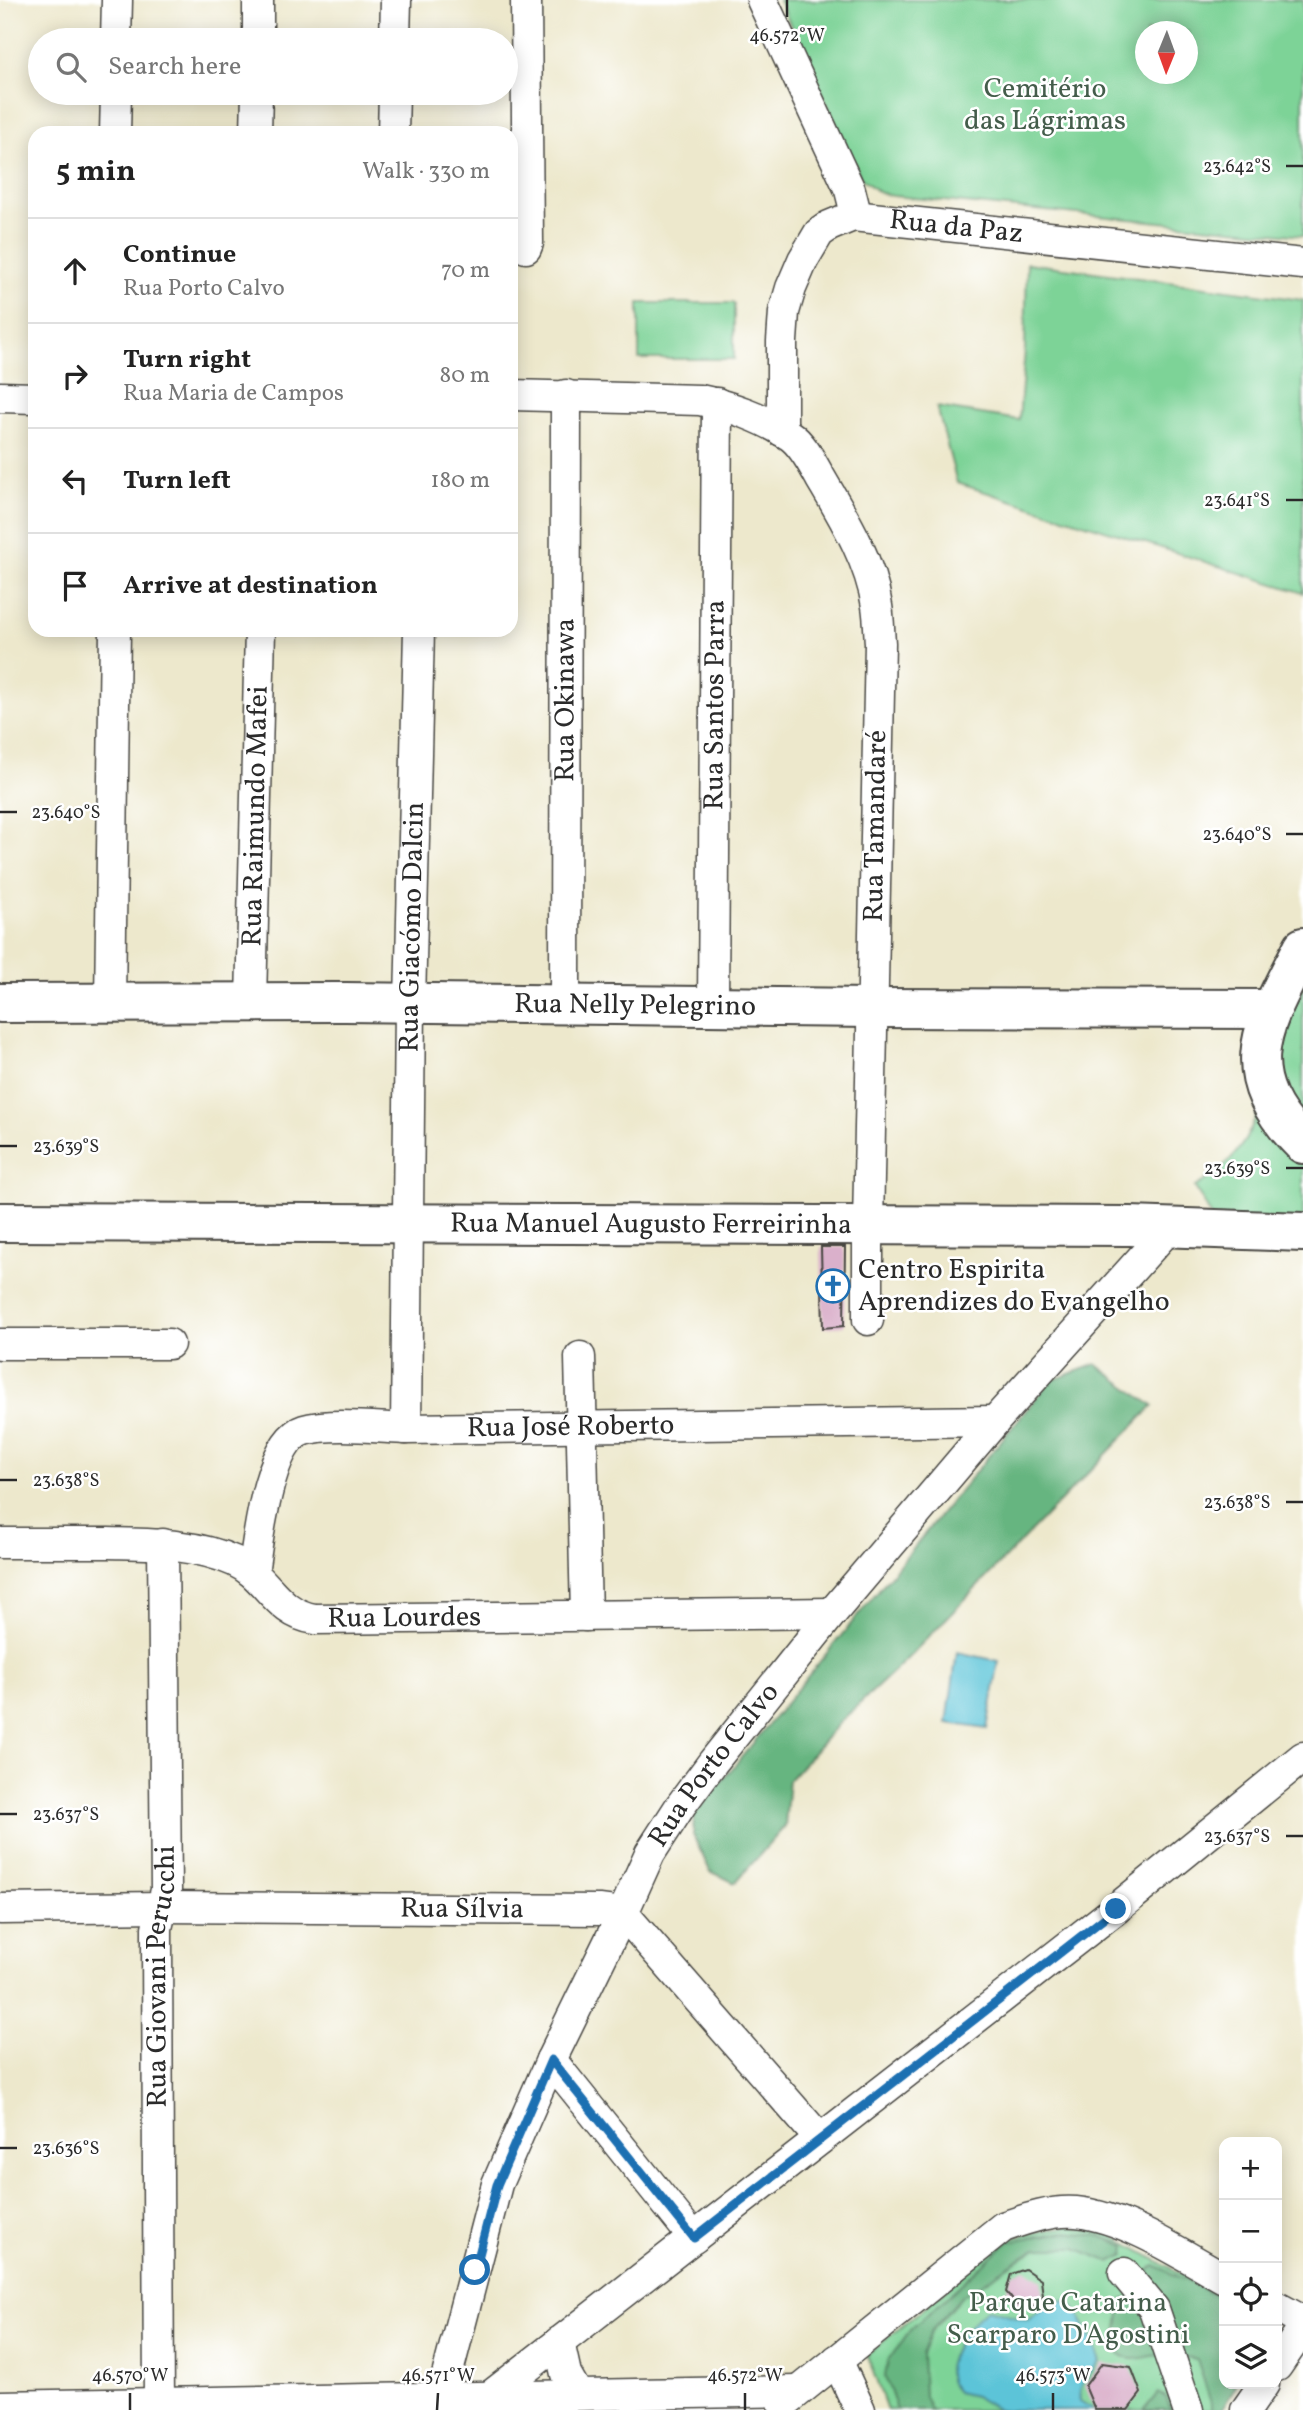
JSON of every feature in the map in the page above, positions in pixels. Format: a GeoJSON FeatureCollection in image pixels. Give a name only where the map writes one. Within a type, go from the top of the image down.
{"type":"FeatureCollection","features":[{"type":"Feature","properties":{"kind":"main road"},"geometry":{"type":"LineString","coordinates":[[1303,947],[1271,1009],[1260,1042],[1263,1089],[1283,1121],[1303,1144]]}},
{"type":"Feature","properties":{"kind":"main road","name":"Rua Nelly Pelegrino"},"geometry":{"type":"LineString","coordinates":[[0,1003],[251,1002],[873,1009],[1271,1009]]}},
{"type":"Feature","properties":{"kind":"main road","name":"Rua Manuel Augusto Ferreirinha"},"geometry":{"type":"LineString","coordinates":[[0,1222],[1170,1227],[1295,1237]]}},
{"type":"Feature","properties":{"kind":"street"},"geometry":{"type":"LineString","coordinates":[[116,28],[117,0]]}},
{"type":"Feature","properties":{"kind":"street"},"geometry":{"type":"LineString","coordinates":[[258,0],[258,28]]}},
{"type":"Feature","properties":{"kind":"street"},"geometry":{"type":"LineString","coordinates":[[395,28],[396,0]]}},
{"type":"Feature","properties":{"kind":"street"},"geometry":{"type":"LineString","coordinates":[[526,0],[526,248]]}},
{"type":"Feature","properties":{"kind":"street"},"geometry":{"type":"LineString","coordinates":[[762,0],[850,190],[854,206],[853,216]]}},
{"type":"Feature","properties":{"kind":"street"},"geometry":{"type":"LineString","coordinates":[[115,126],[116,105]]}},
{"type":"Feature","properties":{"kind":"street"},"geometry":{"type":"LineString","coordinates":[[256,126],[257,105]]}},
{"type":"Feature","properties":{"kind":"street"},"geometry":{"type":"LineString","coordinates":[[393,126],[394,105]]}},
{"type":"Feature","properties":{"kind":"street","name":"Rua da Paz"},"geometry":{"type":"LineString","coordinates":[[782,431],[782,341],[784,312],[791,288],[819,233],[853,216],[1303,264]]}},
{"type":"Feature","properties":{"kind":"street","name":"Rua Tamandaré"},"geometry":{"type":"LineString","coordinates":[[518,395],[700,400],[717,403],[757,418],[792,436],[813,465],[842,515],[866,565],[877,605],[880,643],[868,1320]]}},
{"type":"Feature","properties":{"kind":"street","name":"Rua Okinawa"},"geometry":{"type":"LineString","coordinates":[[565,1006],[566,395]]}},
{"type":"Feature","properties":{"kind":"street"},"geometry":{"type":"LineString","coordinates":[[0,397],[28,398]]}},
{"type":"Feature","properties":{"kind":"street","name":"Rua Santos Parra"},"geometry":{"type":"LineString","coordinates":[[713,1006],[717,403]]}},
{"type":"Feature","properties":{"kind":"street"},"geometry":{"type":"LineString","coordinates":[[110,1002],[116,637]]}},
{"type":"Feature","properties":{"kind":"street","name":"Rua Raimundo Mafei"},"geometry":{"type":"LineString","coordinates":[[251,1002],[260,637]]}},
{"type":"Feature","properties":{"kind":"street","name":"Rua Giacómo Dalcin"},"geometry":{"type":"LineString","coordinates":[[406,1429],[410,1003],[419,637]]}},
{"type":"Feature","properties":{"kind":"street","name":"Rua Porto Calvo"},"geometry":{"type":"LineString","coordinates":[[440,2403],[497,2185],[551,2060],[650,1853],[681,1805],[832,1613],[995,1422],[1170,1227]]}},
{"type":"Feature","properties":{"kind":"street"},"geometry":{"type":"LineString","coordinates":[[0,1344],[169,1344]]}},
{"type":"Feature","properties":{"kind":"street"},"geometry":{"type":"LineString","coordinates":[[580,1357],[586,1616]]}},
{"type":"Feature","properties":{"kind":"street","name":"Rua José Roberto"},"geometry":{"type":"LineString","coordinates":[[253,1573],[273,1472],[285,1444],[303,1430],[326,1427],[406,1429],[995,1422]]}},
{"type":"Feature","properties":{"kind":"street","name":"Rua Lourdes"},"geometry":{"type":"LineString","coordinates":[[0,1542],[163,1544],[202,1549],[236,1562],[253,1573],[293,1613],[315,1619],[832,1613]]}},
{"type":"Feature","properties":{"kind":"street","name":"Rua Giovani Perucchi"},"geometry":{"type":"LineString","coordinates":[[159,2407],[157,1939],[166,1890],[163,1544]]}},
{"type":"Feature","properties":{"kind":"street"},"geometry":{"type":"LineString","coordinates":[[489,2397],[1116,1909],[1303,1757]]}},
{"type":"Feature","properties":{"kind":"street","name":"Rua Sílvia"},"geometry":{"type":"LineString","coordinates":[[0,1909],[162,1907],[601,1910],[623,1913]]}},
{"type":"Feature","properties":{"kind":"street"},"geometry":{"type":"LineString","coordinates":[[623,1913],[820,2139]]}},
{"type":"Feature","properties":{"kind":"street"},"geometry":{"type":"LineString","coordinates":[[551,2060],[694,2238]]}},
{"type":"Feature","properties":{"kind":"street"},"geometry":{"type":"LineString","coordinates":[[0,2406],[440,2403],[489,2397],[578,2395],[687,2402],[787,2400],[1003,2227],[1034,2216],[1076,2212],[1118,2223],[1142,2233],[1219,2275]]}},
{"type":"Feature","properties":{"kind":"street"},"geometry":{"type":"LineString","coordinates":[[1124,2273],[1154,2309],[1188,2410]]}},
{"type":"Feature","properties":{"kind":"street"},"geometry":{"type":"LineString","coordinates":[[1282,2310],[1303,2321]]}},
{"type":"Feature","properties":{"kind":"street"},"geometry":{"type":"LineString","coordinates":[[1282,2359],[1303,2328]]}},
{"type":"Feature","properties":{"kind":"street"},"geometry":{"type":"LineString","coordinates":[[559,2342],[566,2374],[578,2395]]}},
{"type":"Feature","properties":{"kind":"street"},"geometry":{"type":"LineString","coordinates":[[837,2360],[860,2410]]}},
{"type":"Feature","properties":{"kind":"street"},"geometry":{"type":"LineString","coordinates":[[1246,2410],[1261,2389]]}},
{"type":"Feature","properties":{"kind":"green space","name":"Cemitério das Lágrimas"},"geometry":{"type":"Polygon","coordinates":[[[779,0],[1303,0],[1303,236],[893,196],[878,192],[861,178],[779,0]]]}},
{"type":"Feature","properties":{"kind":"green space"},"geometry":{"type":"Polygon","coordinates":[[[1027,263],[1303,300],[1303,593],[957,483],[937,407],[1019,420],[1025,350],[1027,263]]]}},
{"type":"Feature","properties":{"kind":"green space"},"geometry":{"type":"Polygon","coordinates":[[[639,303],[734,303],[734,359],[639,359],[639,303]]]}},
{"type":"Feature","properties":{"kind":"green space"},"geometry":{"type":"Polygon","coordinates":[[[1303,985],[1303,1121],[1286,1099],[1282,1084],[1281,1055],[1291,1012],[1303,985]]]}},
{"type":"Feature","properties":{"kind":"green space"},"geometry":{"type":"Polygon","coordinates":[[[1262,1104],[1303,1163],[1303,1221],[1212,1217],[1195,1187],[1235,1154],[1262,1104]]]}},
{"type":"Feature","properties":{"kind":"green space"},"geometry":{"type":"Polygon","coordinates":[[[1096,1364],[1153,1406],[905,1661],[840,1722],[789,1780],[785,1826],[735,1883],[710,1871],[693,1835],[694,1815],[1050,1381],[1096,1364]]]}},
{"type":"Feature","properties":{"kind":"green space","name":"Parque Catarina Scarparo D'Agostini"},"geometry":{"type":"Polygon","coordinates":[[[1069,2226],[1109,2234],[1219,2294],[1219,2389],[1223,2389],[1219,2410],[887,2410],[867,2355],[1008,2238],[1069,2226]]]}},
{"type":"Feature","properties":{"kind":"green space"},"geometry":{"type":"Polygon","coordinates":[[[1066,2232],[1101,2236],[1126,2246],[1125,2255],[1110,2262],[1076,2248],[1037,2248],[961,2297],[932,2330],[922,2354],[924,2397],[931,2410],[897,2410],[885,2376],[888,2361],[911,2329],[1009,2241],[1066,2232]]]}},
{"type":"Feature","properties":{"kind":"green space"},"geometry":{"type":"Polygon","coordinates":[[[1155,2265],[1219,2297],[1219,2389],[1234,2389],[1221,2410],[1211,2410],[1197,2359],[1156,2355],[1133,2359],[1115,2350],[1122,2300],[1129,2298],[1142,2275],[1155,2265]]]}},
{"type":"Feature","properties":{"kind":"green space"},"geometry":{"type":"Polygon","coordinates":[[[1158,2393],[1166,2397],[1171,2410],[1144,2410],[1158,2393]]]}},
{"type":"Feature","properties":{"kind":"water"},"geometry":{"type":"Polygon","coordinates":[[[957,1652],[999,1661],[987,1729],[947,1723],[957,1652]]]}},
{"type":"Feature","properties":{"kind":"water"},"geometry":{"type":"Polygon","coordinates":[[[1060,2301],[1070,2302],[1088,2330],[1098,2354],[1100,2362],[1080,2390],[1080,2401],[1094,2410],[998,2410],[974,2396],[957,2392],[950,2383],[949,2364],[965,2331],[981,2314],[988,2309],[1028,2320],[1060,2301]]]}},
{"type":"Feature","properties":{"kind":"building","name":"Centro Espirita Aprendizes do Evangelho"},"geometry":{"type":"Polygon","coordinates":[[[821,1247],[845,1247],[844,1326],[823,1328],[821,1247]]]}},
{"type":"Feature","properties":{"kind":"building"},"geometry":{"type":"Polygon","coordinates":[[[1025,2269],[1041,2280],[1043,2296],[1033,2307],[1017,2305],[1006,2292],[1011,2274],[1025,2269]]]}},
{"type":"Feature","properties":{"kind":"building"},"geometry":{"type":"Polygon","coordinates":[[[1102,2363],[1131,2367],[1141,2393],[1128,2410],[1095,2410],[1085,2386],[1102,2363]]]}},
{"type":"Feature","properties":{"kind":"place","name":"Centro Espirita Aprendizes do Evangelho"},"geometry":{"type":"Point","coordinates":[833,1286]}},
{"type":"Feature","properties":{"kind":"route"},"geometry":{"type":"LineString","coordinates":[[475,2270],[497,2185],[551,2060],[694,2238],[1116,1909]]}}]}
